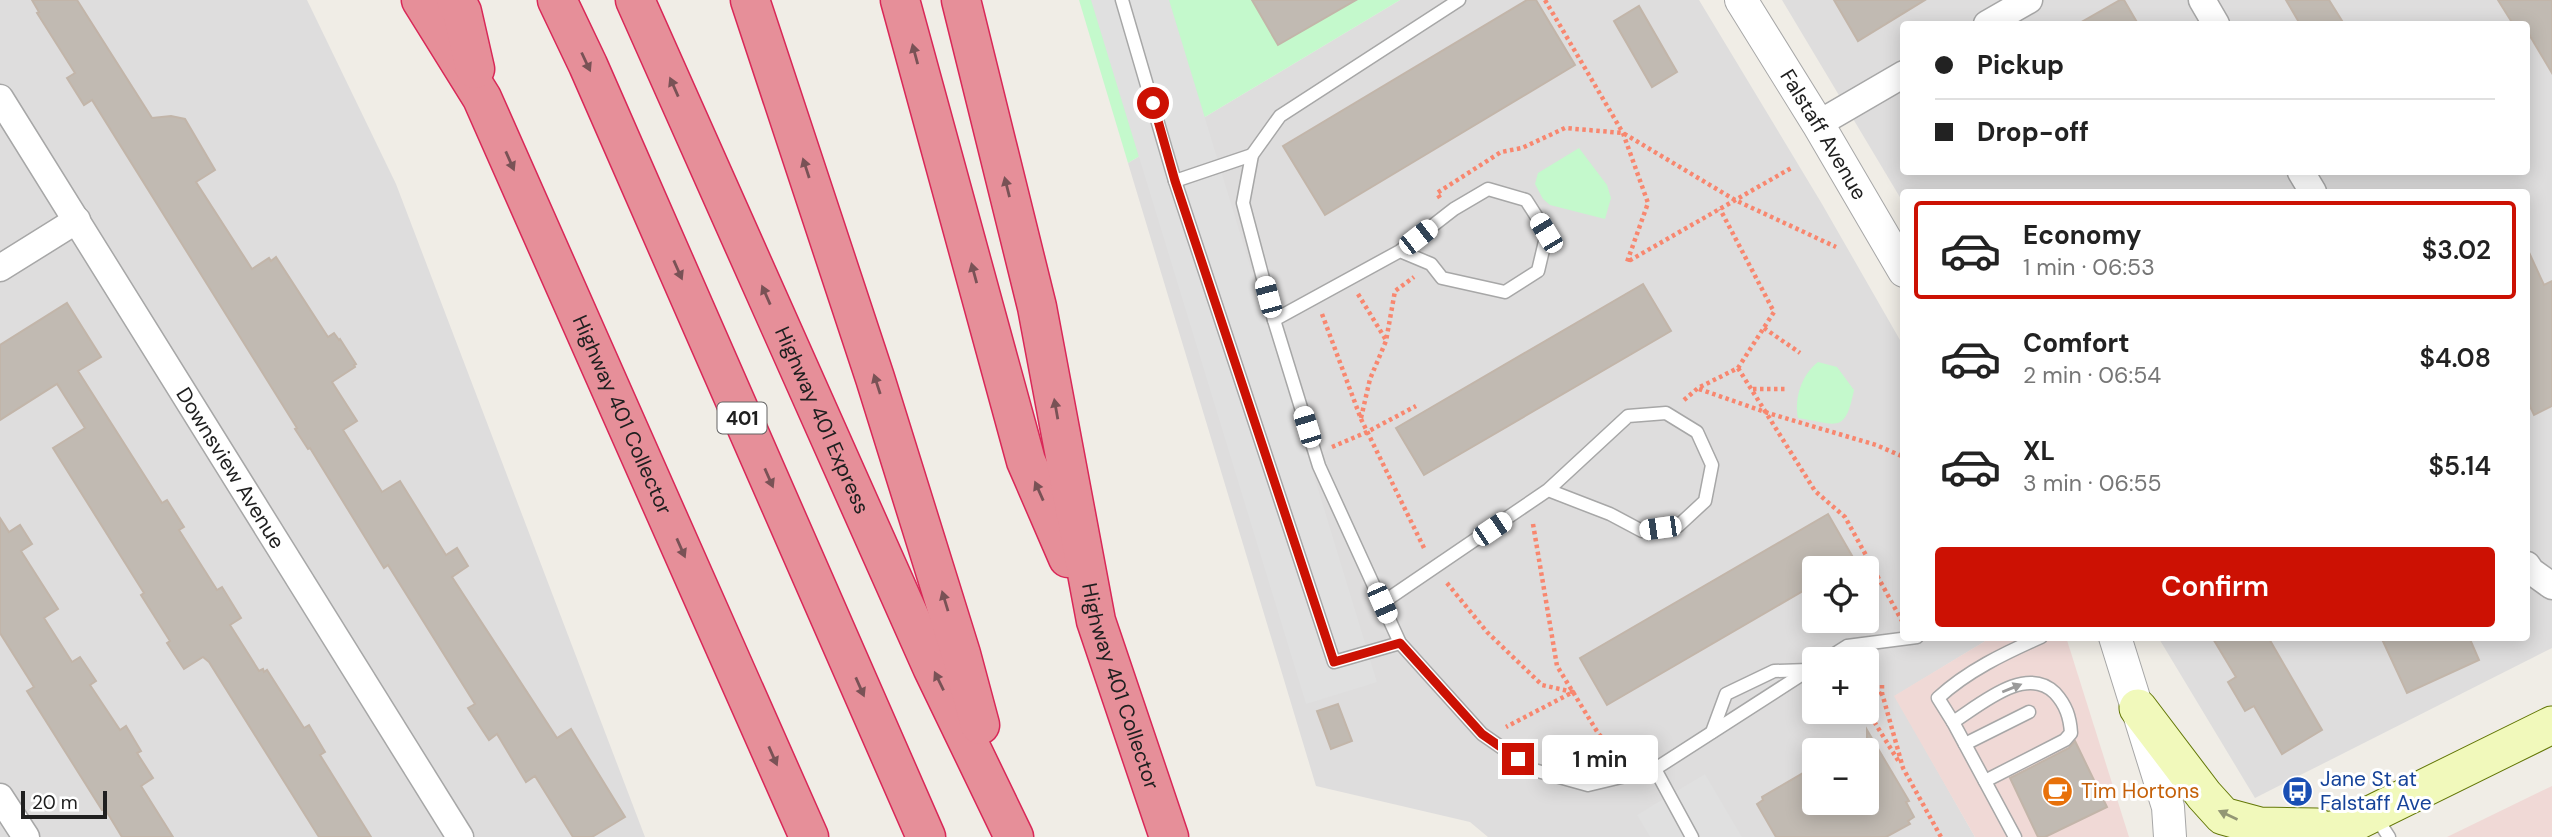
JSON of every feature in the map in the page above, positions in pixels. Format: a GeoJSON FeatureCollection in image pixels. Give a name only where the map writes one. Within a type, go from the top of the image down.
{"type":"FeatureCollection","features":[{"type":"Feature","properties":{"kind":"highway","name":"Highway 401 Collector"},"geometry":{"type":"LineString","coordinates":[[421,0],[482,98],[809,837]]}},
{"type":"Feature","properties":{"kind":"highway"},"geometry":{"type":"LineString","coordinates":[[456,0],[462,12],[482,98]]}},
{"type":"Feature","properties":{"kind":"highway","name":"401"},"geometry":{"type":"LineString","coordinates":[[557,0],[588,65],[926,837]]}},
{"type":"Feature","properties":{"kind":"highway","name":"Highway 401 Express"},"geometry":{"type":"LineString","coordinates":[[635,0],[932,667],[1008,823]]}},
{"type":"Feature","properties":{"kind":"highway"},"geometry":{"type":"LineString","coordinates":[[750,0],[871,365],[961,654],[1008,823]]}},
{"type":"Feature","properties":{"kind":"highway"},"geometry":{"type":"LineString","coordinates":[[900,0],[1026,461],[1096,621]]}},
{"type":"Feature","properties":{"kind":"highway","name":"Highway 401 Collector"},"geometry":{"type":"LineString","coordinates":[[961,0],[1037,307],[1096,621],[1169,837]]}},
{"type":"Feature","properties":{"kind":"main road"},"geometry":{"type":"LineString","coordinates":[[2138,708],[2223,816],[2260,826],[2360,829]]}},
{"type":"Feature","properties":{"kind":"main road"},"geometry":{"type":"LineString","coordinates":[[2291,837],[2360,829],[2552,725]]}},
{"type":"Feature","properties":{"kind":"street","name":"Falstaff Avenue"},"geometry":{"type":"LineString","coordinates":[[1741,0],[1900,264]]}},
{"type":"Feature","properties":{"kind":"street"},"geometry":{"type":"LineString","coordinates":[[1992,21],[2029,0]]}},
{"type":"Feature","properties":{"kind":"street"},"geometry":{"type":"LineString","coordinates":[[2202,0],[2214,21]]}},
{"type":"Feature","properties":{"kind":"street"},"geometry":{"type":"LineString","coordinates":[[1818,124],[1900,76]]}},
{"type":"Feature","properties":{"kind":"street","name":"Downsview Avenue"},"geometry":{"type":"LineString","coordinates":[[0,98],[460,837]]}},
{"type":"Feature","properties":{"kind":"street"},"geometry":{"type":"LineString","coordinates":[[0,268],[77,220]]}},
{"type":"Feature","properties":{"kind":"street"},"geometry":{"type":"LineString","coordinates":[[2530,570],[2552,586]]}},
{"type":"Feature","properties":{"kind":"street"},"geometry":{"type":"LineString","coordinates":[[2116,641],[2168,807],[2170,837]]}},
{"type":"Feature","properties":{"kind":"street"},"geometry":{"type":"LineString","coordinates":[[0,797],[26,837]]}},
{"type":"Feature","properties":{"kind":"lane"},"geometry":{"type":"LineString","coordinates":[[1122,0],[1175,181],[1334,662],[1400,643]]}},
{"type":"Feature","properties":{"kind":"lane"},"geometry":{"type":"LineString","coordinates":[[1459,0],[1280,116],[1252,155],[1242,203],[1315,453],[1400,643],[1487,737],[1534,770],[1588,785],[1655,769],[1802,674]]}},
{"type":"Feature","properties":{"kind":"lane"},"geometry":{"type":"LineString","coordinates":[[1175,181],[1252,155]]}},
{"type":"Feature","properties":{"kind":"lane"},"geometry":{"type":"LineString","coordinates":[[1274,320],[1401,251],[1454,208],[1488,189],[1526,200],[1546,233],[1538,271],[1505,292],[1442,278],[1431,264],[1401,251]]}},
{"type":"Feature","properties":{"kind":"lane"},"geometry":{"type":"LineString","coordinates":[[1382,603],[1548,490],[1628,416],[1666,413],[1697,432],[1712,465],[1704,501],[1678,526],[1642,531],[1610,514],[1548,490]]}},
{"type":"Feature","properties":{"kind":"lane"},"geometry":{"type":"LineString","coordinates":[[1845,647],[1900,639]]}},
{"type":"Feature","properties":{"kind":"lane"},"geometry":{"type":"LineString","coordinates":[[2015,837],[1938,698],[1954,683],[2032,641]]}},
{"type":"Feature","properties":{"kind":"lane"},"geometry":{"type":"LineString","coordinates":[[1712,732],[1726,694],[1774,671],[1802,669]]}},
{"type":"Feature","properties":{"kind":"lane"},"geometry":{"type":"LineString","coordinates":[[1953,722],[1996,695],[2031,682],[2045,684],[2065,704],[2071,733],[2064,740],[1985,781]]}},
{"type":"Feature","properties":{"kind":"lane"},"geometry":{"type":"LineString","coordinates":[[1965,744],[2029,712]]}},
{"type":"Feature","properties":{"kind":"lane"},"geometry":{"type":"LineString","coordinates":[[1655,769],[1692,837]]}},
{"type":"Feature","properties":{"kind":"path"},"geometry":{"type":"LineString","coordinates":[[1545,0],[1623,133],[1648,203],[1627,262],[1793,167]]}},
{"type":"Feature","properties":{"kind":"path"},"geometry":{"type":"LineString","coordinates":[[1454,208],[1446,207],[1437,192],[1501,152],[1522,148],[1565,128],[1623,133],[1735,200],[1836,247]]}},
{"type":"Feature","properties":{"kind":"path"},"geometry":{"type":"LineString","coordinates":[[1666,413],[1698,388],[1738,368],[1774,312],[1720,209]]}},
{"type":"Feature","properties":{"kind":"path"},"geometry":{"type":"LineString","coordinates":[[1361,419],[1370,379],[1386,341],[1395,291],[1431,264]]}},
{"type":"Feature","properties":{"kind":"path"},"geometry":{"type":"LineString","coordinates":[[1350,279],[1386,341]]}},
{"type":"Feature","properties":{"kind":"path"},"geometry":{"type":"LineString","coordinates":[[1316,298],[1361,419],[1434,568],[1488,632],[1542,685],[1573,692]]}},
{"type":"Feature","properties":{"kind":"path"},"geometry":{"type":"LineString","coordinates":[[1764,328],[1800,353]]}},
{"type":"Feature","properties":{"kind":"path"},"geometry":{"type":"LineString","coordinates":[[1738,368],[1815,491],[1845,517],[1900,616]]}},
{"type":"Feature","properties":{"kind":"path"},"geometry":{"type":"LineString","coordinates":[[1698,388],[1768,413],[1876,444],[1900,455]]}},
{"type":"Feature","properties":{"kind":"path"},"geometry":{"type":"LineString","coordinates":[[1752,389],[1787,389]]}},
{"type":"Feature","properties":{"kind":"path"},"geometry":{"type":"LineString","coordinates":[[1315,453],[1367,432],[1416,406]]}},
{"type":"Feature","properties":{"kind":"path"},"geometry":{"type":"LineString","coordinates":[[1530,503],[1557,666],[1598,733],[1632,774]]}},
{"type":"Feature","properties":{"kind":"path"},"geometry":{"type":"LineString","coordinates":[[1882,685],[1903,768]]}},
{"type":"Feature","properties":{"kind":"path"},"geometry":{"type":"LineString","coordinates":[[1487,737],[1573,692]]}},
{"type":"Feature","properties":{"kind":"path"},"geometry":{"type":"LineString","coordinates":[[1876,724],[1941,837]]}},
{"type":"Feature","properties":{"kind":"shaded area"},"geometry":{"type":"Polygon","coordinates":[[[0,0],[307,0],[396,184],[645,837],[0,837],[0,0]]]}},
{"type":"Feature","properties":{"kind":"shaded area"},"geometry":{"type":"Polygon","coordinates":[[[1091,0],[1169,0],[1377,682],[1306,704],[1091,0]]]}},
{"type":"Feature","properties":{"kind":"shaded area"},"geometry":{"type":"Polygon","coordinates":[[[1400,0],[1699,0],[1900,340],[1900,641],[1985,641],[1895,696],[1975,837],[1488,837],[1470,822],[1316,786],[1128,163],[1400,0]]]}},
{"type":"Feature","properties":{"kind":"shaded area"},"geometry":{"type":"Polygon","coordinates":[[[1782,0],[2552,0],[2552,648],[2255,798],[2160,641],[2530,641],[2530,189],[1900,189],[1900,197],[1782,0]]]}},
{"type":"Feature","properties":{"kind":"shaded area"},"geometry":{"type":"Polygon","coordinates":[[[1985,641],[2067,641],[2129,837],[1975,837],[1894,696],[1985,641]]]}},
{"type":"Feature","properties":{"kind":"shaded area"},"geometry":{"type":"Polygon","coordinates":[[[1705,774],[1742,837],[1650,837],[1637,815],[1705,774]]]}},
{"type":"Feature","properties":{"kind":"shaded area"},"geometry":{"type":"Polygon","coordinates":[[[2552,786],[2552,837],[2447,837],[2552,786]]]}},
{"type":"Feature","properties":{"kind":"green space"},"geometry":{"type":"Polygon","coordinates":[[[1079,0],[1400,0],[1128,163],[1079,0]]]}},
{"type":"Feature","properties":{"kind":"green space"},"geometry":{"type":"Polygon","coordinates":[[[1579,148],[1607,185],[1611,198],[1605,219],[1550,205],[1543,199],[1535,184],[1538,173],[1579,148]]]}},
{"type":"Feature","properties":{"kind":"green space"},"geometry":{"type":"Polygon","coordinates":[[[1818,362],[1837,367],[1854,390],[1847,414],[1837,423],[1798,418],[1800,387],[1818,362]]]}},
{"type":"Feature","properties":{"kind":"building"},"geometry":{"type":"Polygon","coordinates":[[[32,0],[77,0],[152,118],[171,116],[185,119],[215,170],[196,182],[252,269],[269,258],[271,261],[276,257],[328,337],[334,333],[356,364],[332,382],[357,421],[343,430],[382,492],[400,481],[446,555],[457,548],[468,566],[452,577],[557,738],[571,729],[625,817],[592,837],[573,837],[535,776],[526,782],[497,734],[489,740],[468,708],[475,704],[388,565],[384,568],[310,448],[308,449],[295,429],[297,428],[92,100],[84,105],[67,78],[75,73],[37,13],[39,12],[32,0]]]}},
{"type":"Feature","properties":{"kind":"building"},"geometry":{"type":"Polygon","coordinates":[[[1252,0],[1356,0],[1278,45],[1252,0]]]}},
{"type":"Feature","properties":{"kind":"building"},"geometry":{"type":"Polygon","coordinates":[[[1527,0],[1536,0],[1575,65],[1325,215],[1283,146],[1527,0]]]}},
{"type":"Feature","properties":{"kind":"building"},"geometry":{"type":"Polygon","coordinates":[[[1834,0],[1925,0],[1858,41],[1834,0]]]}},
{"type":"Feature","properties":{"kind":"building"},"geometry":{"type":"Polygon","coordinates":[[[2124,0],[2136,21],[2083,21],[2124,0]]]}},
{"type":"Feature","properties":{"kind":"building"},"geometry":{"type":"Polygon","coordinates":[[[2286,0],[2329,0],[2342,21],[2298,21],[2286,0]]]}},
{"type":"Feature","properties":{"kind":"building"},"geometry":{"type":"Polygon","coordinates":[[[2498,0],[2552,0],[2552,73],[2530,36],[2530,21],[2511,21],[2498,0]]]}},
{"type":"Feature","properties":{"kind":"building"},"geometry":{"type":"Polygon","coordinates":[[[1639,6],[1677,72],[1652,87],[1614,21],[1639,6]]]}},
{"type":"Feature","properties":{"kind":"building"},"geometry":{"type":"Polygon","coordinates":[[[2530,255],[2544,285],[2552,281],[2552,406],[2534,415],[2530,406],[2530,255]]]}},
{"type":"Feature","properties":{"kind":"building"},"geometry":{"type":"Polygon","coordinates":[[[1643,284],[1671,331],[1424,475],[1396,428],[1643,284]]]}},
{"type":"Feature","properties":{"kind":"building"},"geometry":{"type":"Polygon","coordinates":[[[67,303],[101,357],[78,371],[162,503],[167,500],[184,527],[179,530],[217,590],[222,587],[241,618],[230,625],[259,671],[267,670],[304,728],[309,725],[325,752],[320,755],[371,837],[319,837],[209,662],[203,657],[184,669],[141,595],[144,593],[53,448],[85,428],[57,384],[0,420],[0,345],[67,303]]]}},
{"type":"Feature","properties":{"kind":"building"},"geometry":{"type":"Polygon","coordinates":[[[1828,514],[1852,556],[1802,556],[1802,592],[1607,705],[1580,658],[1828,514]]]}},
{"type":"Feature","properties":{"kind":"building"},"geometry":{"type":"Polygon","coordinates":[[[0,518],[9,532],[20,525],[32,544],[21,551],[58,609],[44,618],[72,662],[80,657],[96,681],[90,685],[120,730],[126,726],[141,751],[137,753],[153,778],[141,786],[173,837],[122,837],[27,691],[34,687],[0,633],[0,518]]]}},
{"type":"Feature","properties":{"kind":"building"},"geometry":{"type":"Polygon","coordinates":[[[2214,641],[2270,641],[2322,730],[2282,754],[2254,706],[2245,711],[2228,682],[2236,677],[2214,641]]]}},
{"type":"Feature","properties":{"kind":"building"},"geometry":{"type":"Polygon","coordinates":[[[2383,641],[2471,641],[2479,660],[2407,693],[2383,641]]]}},
{"type":"Feature","properties":{"kind":"building"},"geometry":{"type":"Polygon","coordinates":[[[1338,704],[1352,741],[1331,749],[1317,711],[1338,704]]]}},
{"type":"Feature","properties":{"kind":"building","name":"Tim Hortons"},"geometry":{"type":"Polygon","coordinates":[[[2075,741],[2107,807],[2045,837],[2038,837],[2010,778],[2069,748],[2075,741]]]}},
{"type":"Feature","properties":{"kind":"building"},"geometry":{"type":"Polygon","coordinates":[[[1879,750],[1909,801],[1906,802],[1914,817],[1908,821],[1910,824],[1886,837],[1776,837],[1757,804],[1763,800],[1762,797],[1802,774],[1802,815],[1879,815],[1879,750]]]}},
{"type":"Feature","properties":{"kind":"place","name":"Tim Hortons"},"geometry":{"type":"Point","coordinates":[2058,791]}},
{"type":"Feature","properties":{"kind":"place","name":"Jane St at Falstaff Ave"},"geometry":{"type":"Point","coordinates":[2297,791]}},
{"type":"Feature","properties":{"kind":"route"},"geometry":{"type":"LineString","coordinates":[[1153,103],[1175,181],[1334,662],[1400,643],[1482,734],[1518,759]]}}]}
